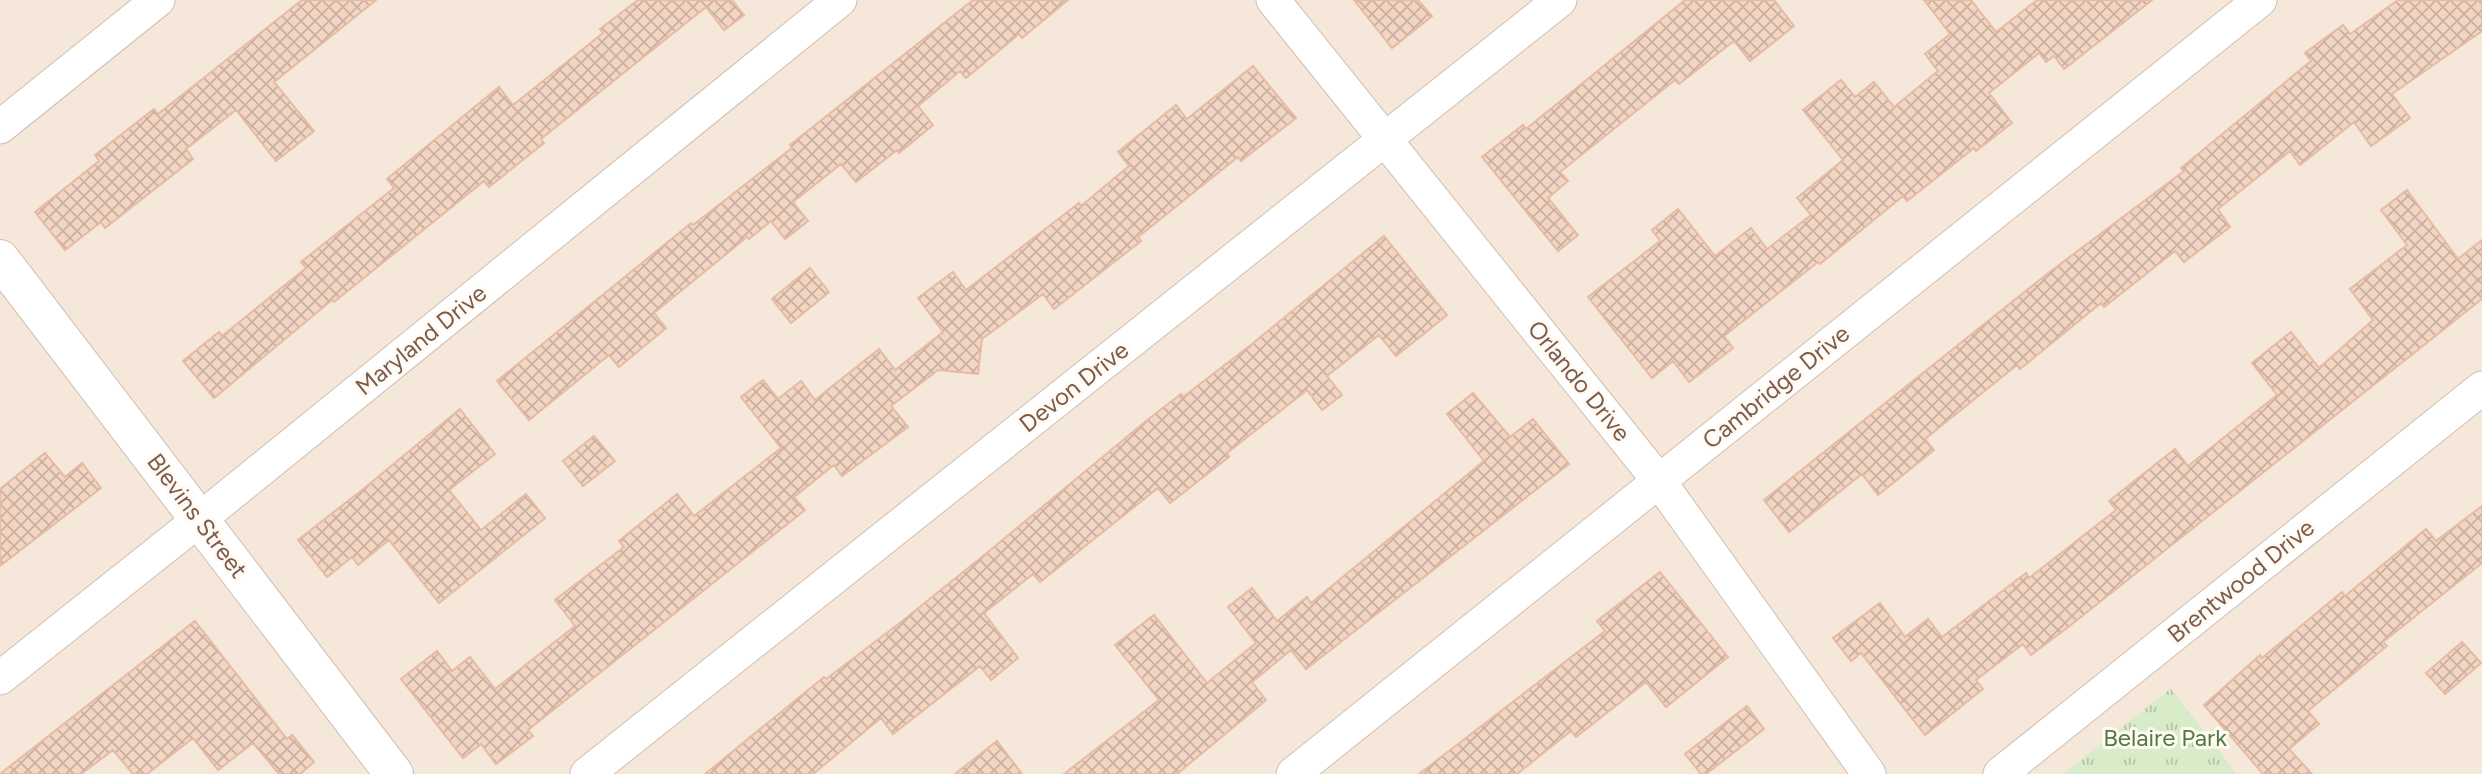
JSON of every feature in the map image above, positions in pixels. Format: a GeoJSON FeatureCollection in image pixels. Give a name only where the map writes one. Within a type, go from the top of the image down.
{"type":"FeatureCollection","features":[{"type":"Feature","properties":{"kind":"street"},"geometry":{"type":"LineString","coordinates":[[0,127],[158,0]]}},
{"type":"Feature","properties":{"kind":"street","name":"Maryland Drive"},"geometry":{"type":"LineString","coordinates":[[0,678],[840,0]]}},
{"type":"Feature","properties":{"kind":"street","name":"Orlando Drive"},"geometry":{"type":"LineString","coordinates":[[1273,0],[1659,481],[1870,774]]}},
{"type":"Feature","properties":{"kind":"street","name":"Devon Drive"},"geometry":{"type":"LineString","coordinates":[[587,774],[1560,0]]}},
{"type":"Feature","properties":{"kind":"street","name":"Cambridge Drive"},"geometry":{"type":"LineString","coordinates":[[1293,774],[2260,0]]}},
{"type":"Feature","properties":{"kind":"street","name":"Blevins Street"},"geometry":{"type":"LineString","coordinates":[[0,259],[394,774]]}},
{"type":"Feature","properties":{"kind":"street","name":"Brentwood Drive"},"geometry":{"type":"LineString","coordinates":[[2000,774],[2482,388]]}},
{"type":"Feature","properties":{"kind":"shaded area"},"geometry":{"type":"Polygon","coordinates":[[[0,0],[2482,0],[2482,774],[2237,774],[2170,690],[2063,774],[0,774],[0,0]]]}},
{"type":"Feature","properties":{"kind":"green space","name":"Belaire Park"},"geometry":{"type":"Polygon","coordinates":[[[2170,689],[2237,774],[2063,774],[2170,689]]]}},
{"type":"Feature","properties":{"kind":"building"},"geometry":{"type":"Polygon","coordinates":[[[302,0],[376,0],[274,82],[314,131],[276,161],[236,110],[186,149],[193,159],[105,228],[101,222],[65,250],[35,212],[99,161],[95,155],[154,109],[158,114],[302,0]]]}},
{"type":"Feature","properties":{"kind":"building"},"geometry":{"type":"Polygon","coordinates":[[[638,0],[732,0],[744,15],[724,30],[706,7],[541,139],[544,143],[489,187],[484,181],[334,302],[332,300],[214,398],[183,361],[219,332],[222,336],[306,268],[301,262],[394,188],[387,179],[499,87],[513,105],[603,33],[600,29],[638,0]]]}},
{"type":"Feature","properties":{"kind":"building"},"geometry":{"type":"Polygon","coordinates":[[[973,0],[1068,0],[1022,38],[1019,34],[966,78],[960,71],[918,106],[933,125],[899,153],[897,150],[856,182],[841,164],[793,202],[808,221],[785,239],[771,221],[749,239],[747,237],[654,313],[666,328],[619,367],[609,355],[529,420],[497,381],[691,223],[693,225],[792,148],[790,145],[973,0]]]}},
{"type":"Feature","properties":{"kind":"building"},"geometry":{"type":"Polygon","coordinates":[[[1354,0],[1418,0],[1432,16],[1392,48],[1354,0]]]}},
{"type":"Feature","properties":{"kind":"building"},"geometry":{"type":"Polygon","coordinates":[[[1685,0],[1774,0],[1794,26],[1750,61],[1734,41],[1679,84],[1675,80],[1560,172],[1568,181],[1548,198],[1578,235],[1558,251],[1482,157],[1523,125],[1526,129],[1685,0]]]}},
{"type":"Feature","properties":{"kind":"building"},"geometry":{"type":"Polygon","coordinates":[[[1924,0],[1971,0],[1996,32],[2037,0],[2152,0],[2064,69],[2054,56],[2046,62],[2039,53],[1989,93],[2012,123],[1976,151],[1974,148],[1907,201],[1903,196],[1820,264],[1818,262],[1724,336],[1733,348],[1689,382],[1673,361],[1652,378],[1588,297],[1660,241],[1652,230],[1678,209],[1715,256],[1751,228],[1767,249],[1811,215],[1797,198],[1843,160],[1803,110],[1841,80],[1855,97],[1874,82],[1894,107],[1938,71],[1925,54],[1950,34],[1924,0]]]}},
{"type":"Feature","properties":{"kind":"building"},"geometry":{"type":"Polygon","coordinates":[[[2398,0],[2482,0],[2482,31],[2392,94],[2410,118],[2371,146],[2354,122],[2300,165],[2290,151],[2218,209],[2230,227],[2184,262],[2175,251],[2104,307],[2101,303],[2020,369],[2017,365],[1925,439],[1934,450],[1878,495],[1862,474],[1789,532],[1764,500],[2047,274],[2184,171],[2181,168],[2311,61],[2305,53],[2343,25],[2350,34],[2398,0]]]}},
{"type":"Feature","properties":{"kind":"building"},"geometry":{"type":"Polygon","coordinates":[[[1253,66],[1296,118],[1241,161],[1238,157],[1138,237],[1141,241],[1054,309],[1043,294],[982,339],[978,374],[938,370],[891,406],[908,427],[842,476],[834,465],[794,497],[805,510],[528,730],[533,736],[496,764],[481,744],[463,758],[401,679],[437,651],[452,671],[470,657],[495,689],[575,626],[555,600],[624,547],[619,541],[677,494],[694,516],[781,448],[741,397],[763,380],[778,399],[801,381],[815,400],[879,349],[895,370],[943,332],[918,298],[953,272],[966,290],[1079,203],[1081,206],[1129,166],[1118,152],[1176,105],[1187,119],[1253,66]]]}},
{"type":"Feature","properties":{"kind":"building"},"geometry":{"type":"Polygon","coordinates":[[[2407,190],[2458,259],[2482,240],[2482,299],[2067,628],[2031,655],[2023,644],[1976,680],[1983,689],[1925,735],[1861,653],[1851,661],[1833,638],[1880,603],[1905,637],[1928,619],[1942,637],[2026,573],[2029,578],[2116,510],[2109,501],[2175,449],[2188,466],[2277,395],[2252,363],[2291,332],[2319,368],[2373,320],[2350,289],[2407,245],[2381,210],[2407,190]]]}},
{"type":"Feature","properties":{"kind":"building"},"geometry":{"type":"Polygon","coordinates":[[[1384,236],[1447,315],[1396,356],[1379,335],[1327,376],[1342,395],[1322,410],[1307,390],[1227,453],[1229,457],[1170,503],[1158,488],[1040,582],[1033,574],[984,613],[1018,658],[991,680],[980,666],[893,734],[881,718],[813,774],[705,774],[824,677],[826,679],[901,622],[1146,421],[1181,394],[1183,397],[1252,344],[1384,236]]]}},
{"type":"Feature","properties":{"kind":"building"},"geometry":{"type":"Polygon","coordinates":[[[810,268],[829,292],[791,323],[772,299],[810,268]]]}},
{"type":"Feature","properties":{"kind":"building"},"geometry":{"type":"Polygon","coordinates":[[[1473,393],[1510,437],[1533,419],[1569,464],[1306,669],[1291,650],[1252,682],[1266,700],[1177,774],[1064,774],[1159,700],[1115,645],[1154,615],[1207,683],[1256,643],[1228,607],[1252,588],[1277,621],[1307,597],[1311,603],[1484,461],[1447,414],[1473,393]]]}},
{"type":"Feature","properties":{"kind":"building"},"geometry":{"type":"Polygon","coordinates":[[[460,409],[495,454],[449,490],[481,530],[526,494],[545,518],[439,603],[389,540],[358,565],[352,557],[327,577],[298,540],[460,409]]]}},
{"type":"Feature","properties":{"kind":"building"},"geometry":{"type":"Polygon","coordinates":[[[594,436],[615,461],[583,486],[563,461],[594,436]]]}},
{"type":"Feature","properties":{"kind":"building"},"geometry":{"type":"Polygon","coordinates":[[[45,453],[65,477],[82,463],[101,488],[0,566],[0,489],[45,453]]]}},
{"type":"Feature","properties":{"kind":"building"},"geometry":{"type":"Polygon","coordinates":[[[2482,506],[2482,563],[2383,642],[2387,646],[2308,711],[2319,724],[2289,749],[2312,774],[2263,774],[2204,705],[2260,655],[2262,658],[2342,592],[2345,596],[2426,529],[2436,541],[2482,506]]]}},
{"type":"Feature","properties":{"kind":"building"},"geometry":{"type":"Polygon","coordinates":[[[1660,572],[1728,657],[1666,707],[1646,682],[1576,737],[1571,731],[1517,774],[1419,774],[1605,631],[1597,621],[1660,572]]]}},
{"type":"Feature","properties":{"kind":"building"},"geometry":{"type":"Polygon","coordinates":[[[195,621],[287,739],[292,735],[314,762],[300,774],[279,774],[253,743],[218,770],[193,738],[147,774],[133,774],[113,750],[81,774],[0,774],[195,621]]]}},
{"type":"Feature","properties":{"kind":"building"},"geometry":{"type":"Polygon","coordinates":[[[2462,642],[2481,663],[2445,694],[2426,673],[2462,642]]]}},
{"type":"Feature","properties":{"kind":"building"},"geometry":{"type":"Polygon","coordinates":[[[1747,706],[1764,729],[1706,774],[1701,774],[1685,754],[1747,706]]]}},
{"type":"Feature","properties":{"kind":"building"},"geometry":{"type":"Polygon","coordinates":[[[997,741],[1022,774],[955,774],[997,741]]]}}]}
